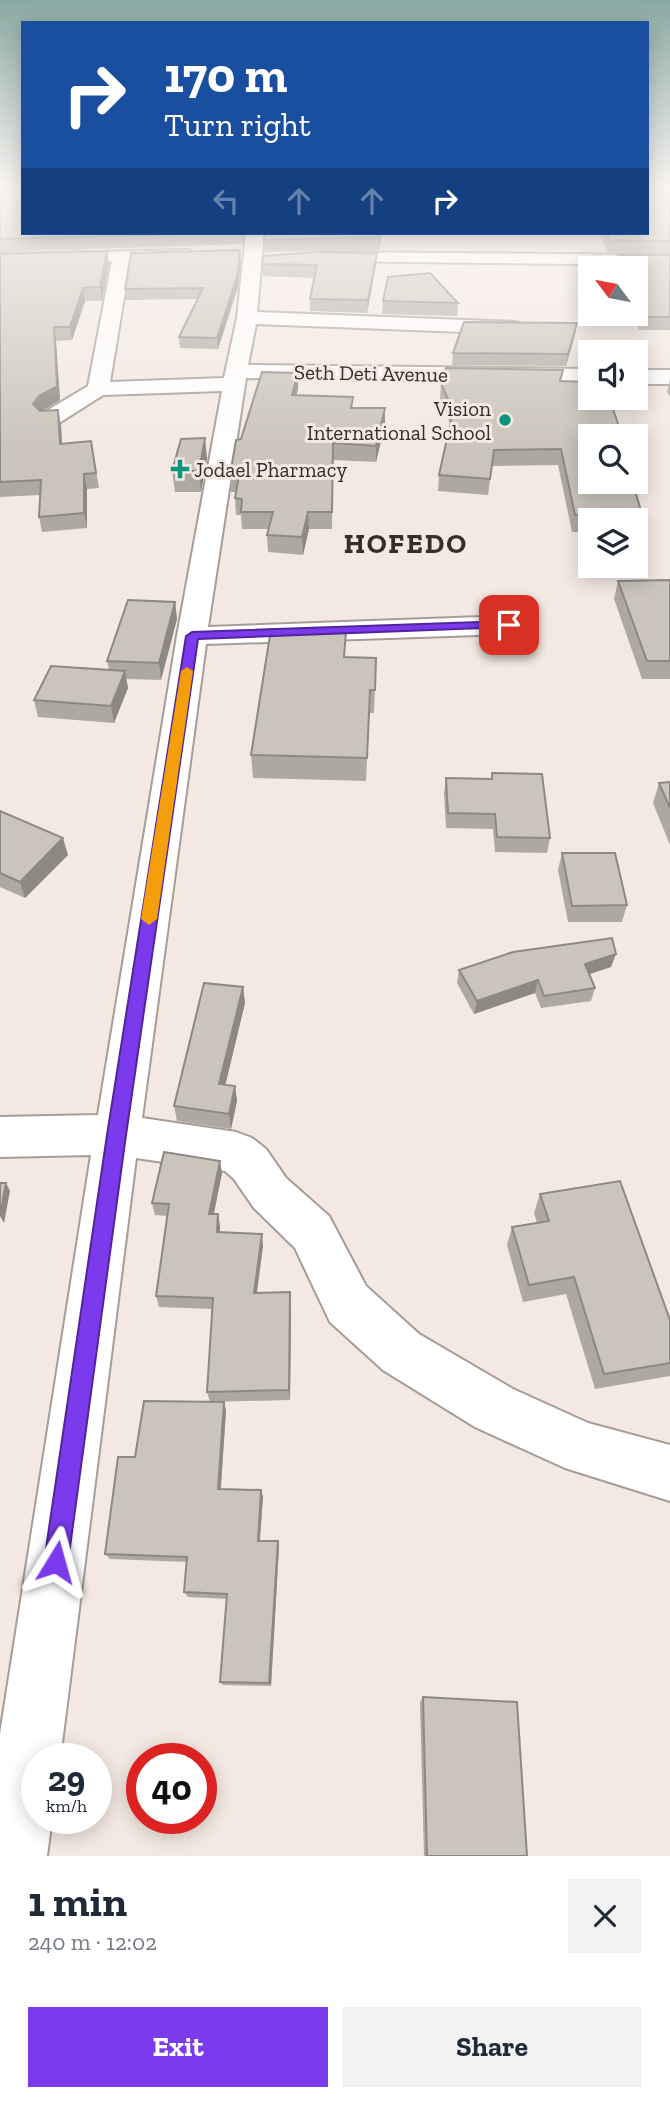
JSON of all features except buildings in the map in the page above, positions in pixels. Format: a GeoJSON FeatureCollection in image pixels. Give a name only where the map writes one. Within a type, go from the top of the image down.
{"type":"FeatureCollection","features":[{"type":"Feature","properties":{"kind":"street"},"geometry":{"type":"LineString","coordinates":[[51,418],[98,389],[118,278]]}},
{"type":"Feature","properties":{"kind":"street"},"geometry":{"type":"LineString","coordinates":[[14,1856],[117,1135],[192,636],[234,377],[247,318],[250,278]]}},
{"type":"Feature","properties":{"kind":"street"},"geometry":{"type":"LineString","coordinates":[[247,318],[532,328]]}},
{"type":"Feature","properties":{"kind":"street","name":"Seth Deti Avenue"},"geometry":{"type":"LineString","coordinates":[[98,389],[234,377],[578,376]]}},
{"type":"Feature","properties":{"kind":"street"},"geometry":{"type":"LineString","coordinates":[[648,377],[670,377]]}},
{"type":"Feature","properties":{"kind":"street"},"geometry":{"type":"LineString","coordinates":[[192,636],[509,625]]}},
{"type":"Feature","properties":{"kind":"street"},"geometry":{"type":"LineString","coordinates":[[0,1137],[117,1135],[236,1152],[250,1164],[270,1193],[312,1232],[348,1304],[401,1352],[494,1408],[584,1449],[670,1473]]}},
{"type":"Feature","properties":{"kind":"slow traffic"},"geometry":{"type":"LineString","coordinates":[[149,919],[187,671]]}},
{"type":"Feature","properties":{"kind":"place","name":"Vision International School"},"geometry":{"type":"Point","coordinates":[505,420]}},
{"type":"Feature","properties":{"kind":"place","name":"Jodael Pharmacy"},"geometry":{"type":"Point","coordinates":[180,469]}},
{"type":"Feature","properties":{"kind":"district","name":"HOFEDO"},"geometry":{"type":"Point","coordinates":[406,543]}},
{"type":"Feature","properties":{"kind":"route"},"geometry":{"type":"LineString","coordinates":[[56,1562],[192,636],[509,625]]}}]}
